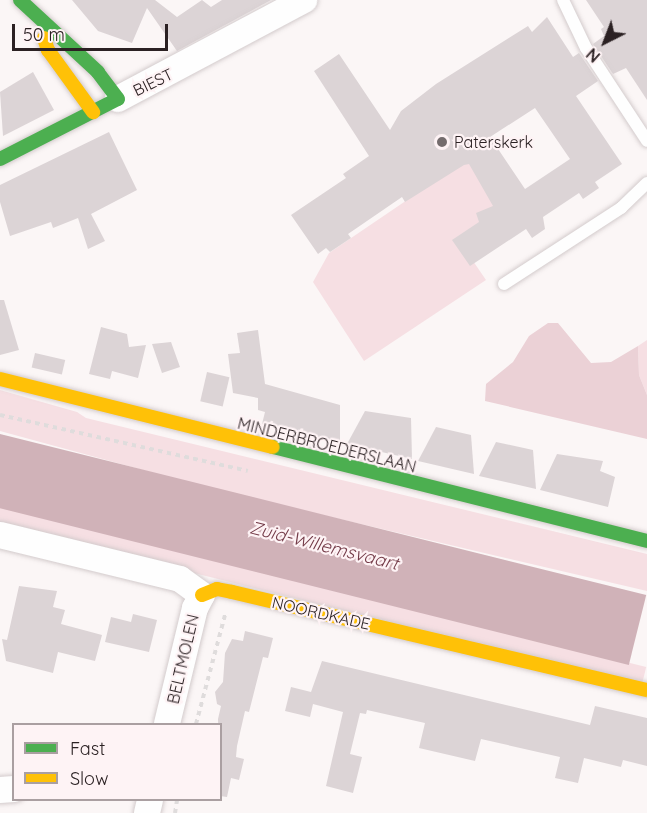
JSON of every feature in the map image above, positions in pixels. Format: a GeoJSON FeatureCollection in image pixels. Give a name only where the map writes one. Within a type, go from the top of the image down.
{"type":"FeatureCollection","features":[{"type":"Feature","properties":{"kind":"street"},"geometry":{"type":"LineString","coordinates":[[20,0],[37,19],[98,72],[118,99]]}},
{"type":"Feature","properties":{"kind":"street","name":"BIEST"},"geometry":{"type":"LineString","coordinates":[[0,159],[197,60],[303,0]]}},
{"type":"Feature","properties":{"kind":"street"},"geometry":{"type":"LineString","coordinates":[[37,19],[48,50],[93,112]]}},
{"type":"Feature","properties":{"kind":"street","name":"MINDERBROEDERSLAAN"},"geometry":{"type":"LineString","coordinates":[[0,380],[647,541]]}},
{"type":"Feature","properties":{"kind":"street"},"geometry":{"type":"LineString","coordinates":[[0,535],[180,579],[202,595]]}},
{"type":"Feature","properties":{"kind":"street","name":"NOORDKADE"},"geometry":{"type":"LineString","coordinates":[[202,595],[218,589],[647,690]]}},
{"type":"Feature","properties":{"kind":"street","name":"BELTMOLEN"},"geometry":{"type":"LineString","coordinates":[[167,723],[195,608],[202,595]]}},
{"type":"Feature","properties":{"kind":"lane"},"geometry":{"type":"LineString","coordinates":[[563,0],[585,48],[647,141]]}},
{"type":"Feature","properties":{"kind":"lane"},"geometry":{"type":"LineString","coordinates":[[504,284],[621,208],[647,183]]}},
{"type":"Feature","properties":{"kind":"path"},"geometry":{"type":"LineString","coordinates":[[196,723],[231,592]]}},
{"type":"Feature","properties":{"kind":"shaded area"},"geometry":{"type":"Polygon","coordinates":[[[469,158],[501,209],[458,239],[486,280],[364,361],[313,282],[329,253],[469,158]]]}},
{"type":"Feature","properties":{"kind":"shaded area"},"geometry":{"type":"Polygon","coordinates":[[[548,323],[558,323],[591,363],[611,362],[638,346],[639,375],[647,395],[647,439],[485,401],[486,384],[513,362],[529,336],[548,323]]]}},
{"type":"Feature","properties":{"kind":"shaded area"},"geometry":{"type":"Polygon","coordinates":[[[647,340],[647,395],[639,375],[638,346],[647,340]]]}},
{"type":"Feature","properties":{"kind":"shaded area"},"geometry":{"type":"Polygon","coordinates":[[[0,390],[77,412],[86,418],[647,554],[647,591],[220,491],[0,431],[0,390]]]}},
{"type":"Feature","properties":{"kind":"shaded area"},"geometry":{"type":"Polygon","coordinates":[[[0,506],[646,667],[642,685],[0,525],[0,506]]]}},
{"type":"Feature","properties":{"kind":"water","name":"Zuid-Willemsvaart"},"geometry":{"type":"Polygon","coordinates":[[[0,434],[646,595],[629,665],[0,508],[0,434]]]}},
{"type":"Feature","properties":{"kind":"building"},"geometry":{"type":"Polygon","coordinates":[[[72,0],[155,0],[177,17],[202,0],[211,7],[222,0],[271,0],[177,51],[147,8],[132,43],[98,31],[72,0]]]}},
{"type":"Feature","properties":{"kind":"building"},"geometry":{"type":"Polygon","coordinates":[[[586,0],[647,0],[647,100],[626,68],[613,74],[593,44],[604,36],[601,29],[604,27],[586,0]]]}},
{"type":"Feature","properties":{"kind":"building","name":"Paterskerk"},"geometry":{"type":"Polygon","coordinates":[[[547,17],[573,57],[579,53],[598,81],[576,96],[622,164],[595,182],[599,188],[583,199],[579,193],[543,217],[545,229],[532,238],[526,229],[470,266],[452,240],[479,222],[476,213],[493,206],[469,164],[464,165],[405,202],[402,197],[348,234],[351,238],[330,252],[326,248],[318,254],[291,215],[346,178],[343,174],[369,156],[314,71],[339,54],[390,130],[401,111],[436,84],[528,26],[532,32],[547,17]],[[535,108],[490,137],[525,189],[570,159],[535,108]]]}},
{"type":"Feature","properties":{"kind":"building"},"geometry":{"type":"Polygon","coordinates":[[[33,72],[54,110],[3,136],[0,92],[33,72]]]}},
{"type":"Feature","properties":{"kind":"building"},"geometry":{"type":"Polygon","coordinates":[[[109,132],[137,190],[91,214],[105,241],[88,249],[78,218],[53,228],[51,222],[10,236],[0,202],[0,185],[109,132]]]}},
{"type":"Feature","properties":{"kind":"building"},"geometry":{"type":"Polygon","coordinates":[[[0,300],[4,300],[19,350],[0,355],[0,300]]]}},
{"type":"Feature","properties":{"kind":"building"},"geometry":{"type":"Polygon","coordinates":[[[101,327],[127,334],[129,347],[146,345],[138,378],[112,371],[110,379],[89,374],[101,327]]]}},
{"type":"Feature","properties":{"kind":"building"},"geometry":{"type":"Polygon","coordinates":[[[258,330],[265,384],[340,405],[340,443],[262,424],[265,412],[258,410],[258,398],[233,393],[228,354],[240,353],[237,333],[258,330]]]}},
{"type":"Feature","properties":{"kind":"building"},"geometry":{"type":"Polygon","coordinates":[[[171,342],[180,367],[162,373],[152,344],[171,342]]]}},
{"type":"Feature","properties":{"kind":"building"},"geometry":{"type":"Polygon","coordinates":[[[35,353],[65,360],[62,375],[32,368],[35,353]]]}},
{"type":"Feature","properties":{"kind":"building"},"geometry":{"type":"Polygon","coordinates":[[[207,372],[229,377],[223,406],[200,401],[207,372]]]}},
{"type":"Feature","properties":{"kind":"building"},"geometry":{"type":"Polygon","coordinates":[[[365,411],[411,418],[412,459],[347,444],[365,411]]]}},
{"type":"Feature","properties":{"kind":"building"},"geometry":{"type":"Polygon","coordinates":[[[436,427],[471,435],[474,474],[418,461],[436,427]]]}},
{"type":"Feature","properties":{"kind":"building"},"geometry":{"type":"Polygon","coordinates":[[[496,442],[533,450],[536,489],[479,476],[496,442]]]}},
{"type":"Feature","properties":{"kind":"building"},"geometry":{"type":"Polygon","coordinates":[[[557,454],[603,461],[600,471],[615,477],[608,507],[540,490],[557,454]]]}},
{"type":"Feature","properties":{"kind":"building"},"geometry":{"type":"Polygon","coordinates":[[[19,586],[57,591],[53,607],[65,610],[61,624],[102,635],[95,661],[58,652],[53,673],[6,661],[2,639],[7,640],[19,586]]]}},
{"type":"Feature","properties":{"kind":"building"},"geometry":{"type":"Polygon","coordinates":[[[133,614],[157,620],[149,652],[105,642],[111,617],[131,622],[133,614]]]}},
{"type":"Feature","properties":{"kind":"building"},"geometry":{"type":"Polygon","coordinates":[[[245,631],[273,638],[268,658],[263,657],[249,712],[245,711],[236,757],[244,759],[239,780],[231,778],[227,797],[222,796],[222,723],[218,723],[218,719],[221,706],[217,704],[215,692],[223,682],[225,653],[232,639],[243,641],[245,631]]]}},
{"type":"Feature","properties":{"kind":"building"},"geometry":{"type":"Polygon","coordinates":[[[322,661],[590,725],[595,706],[647,718],[647,766],[623,760],[621,767],[584,758],[578,783],[555,778],[560,757],[481,739],[475,761],[419,748],[425,723],[367,710],[366,714],[360,713],[350,754],[362,757],[353,793],[326,786],[343,712],[313,704],[310,717],[285,711],[291,687],[311,692],[322,661]]]}},
{"type":"Feature","properties":{"kind":"traffic: fast"},"geometry":{"type":"LineString","coordinates":[[0,159],[118,99],[98,72],[20,0]]}},
{"type":"Feature","properties":{"kind":"traffic: fast"},"geometry":{"type":"LineString","coordinates":[[273,447],[647,541]]}},
{"type":"Feature","properties":{"kind":"traffic: slow"},"geometry":{"type":"LineString","coordinates":[[44,38],[48,50],[93,112]]}},
{"type":"Feature","properties":{"kind":"traffic: slow"},"geometry":{"type":"LineString","coordinates":[[0,379],[273,447]]}},
{"type":"Feature","properties":{"kind":"traffic: slow"},"geometry":{"type":"LineString","coordinates":[[202,595],[217,589],[232,592],[647,690]]}},
{"type":"Feature","properties":{"kind":"place","name":"Paterskerk"},"geometry":{"type":"Point","coordinates":[442,142]}}]}
